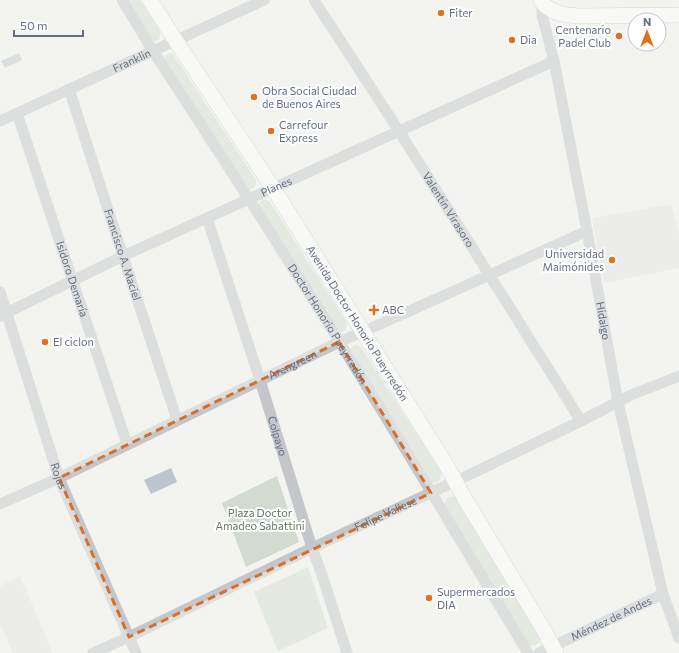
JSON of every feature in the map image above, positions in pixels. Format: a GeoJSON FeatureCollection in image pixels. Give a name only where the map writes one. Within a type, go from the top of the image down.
{"type":"FeatureCollection","features":[{"type":"Feature","properties":{"kind":"main road","name":"Avenida Doctor Honorio Pueyrredón"},"geometry":{"type":"LineString","coordinates":[[150,0],[273,188],[455,482],[554,650]]}},
{"type":"Feature","properties":{"kind":"main road"},"geometry":{"type":"LineString","coordinates":[[541,1],[556,12],[564,15],[679,15]]}},
{"type":"Feature","properties":{"kind":"street","name":"Doctor Honorio Pueyrredón"},"geometry":{"type":"LineString","coordinates":[[122,0],[339,342],[528,653]]}},
{"type":"Feature","properties":{"kind":"street","name":"Franklin"},"geometry":{"type":"LineString","coordinates":[[0,121],[264,0]]}},
{"type":"Feature","properties":{"kind":"street","name":"Valentín Virasoro"},"geometry":{"type":"LineString","coordinates":[[314,0],[399,131],[581,421]]}},
{"type":"Feature","properties":{"kind":"street","name":"Hidalgo"},"geometry":{"type":"LineString","coordinates":[[541,1],[542,15],[554,61],[587,231],[618,402],[663,594],[679,638]]}},
{"type":"Feature","properties":{"kind":"street","name":"Planes"},"geometry":{"type":"LineString","coordinates":[[3,314],[123,256],[554,61]]}},
{"type":"Feature","properties":{"kind":"street","name":"Francisco A. Maciel"},"geometry":{"type":"LineString","coordinates":[[69,89],[177,420]]}},
{"type":"Feature","properties":{"kind":"street","name":"Isidoro Demaría"},"geometry":{"type":"LineString","coordinates":[[17,114],[127,444]]}},
{"type":"Feature","properties":{"kind":"street","name":"Colpayo"},"geometry":{"type":"LineString","coordinates":[[208,218],[312,548],[347,653]]}},
{"type":"Feature","properties":{"kind":"street","name":"Arengreen"},"geometry":{"type":"LineString","coordinates":[[0,504],[59,478],[339,342],[587,231]]}},
{"type":"Feature","properties":{"kind":"street","name":"Rojas"},"geometry":{"type":"LineString","coordinates":[[0,292],[3,314],[59,478],[136,653]]}},
{"type":"Feature","properties":{"kind":"street","name":"Felipe Vallese"},"geometry":{"type":"LineString","coordinates":[[93,653],[130,637],[312,548],[455,482],[631,395],[679,376]]}},
{"type":"Feature","properties":{"kind":"street","name":"Méndez de Andes"},"geometry":{"type":"LineString","coordinates":[[539,653],[554,650],[663,594]]}},
{"type":"Feature","properties":{"kind":"highlighted area"},"geometry":{"type":"Polygon","coordinates":[[[339,342],[431,493],[129,637],[59,478],[339,342]]]}},
{"type":"Feature","properties":{"kind":"shaded area"},"geometry":{"type":"Polygon","coordinates":[[[19,53],[22,60],[5,68],[1,61],[19,53]]]}},
{"type":"Feature","properties":{"kind":"shaded area"},"geometry":{"type":"Polygon","coordinates":[[[671,204],[679,233],[679,268],[604,283],[592,218],[671,204]]]}},
{"type":"Feature","properties":{"kind":"shaded area"},"geometry":{"type":"Polygon","coordinates":[[[171,468],[177,482],[151,494],[144,480],[171,468]]]}},
{"type":"Feature","properties":{"kind":"shaded area"},"geometry":{"type":"Polygon","coordinates":[[[20,576],[53,653],[13,653],[2,628],[0,628],[0,586],[20,576]]]}},
{"type":"Feature","properties":{"kind":"green space"},"geometry":{"type":"Polygon","coordinates":[[[126,0],[140,0],[160,31],[159,40],[155,41],[151,39],[126,0]]]}},
{"type":"Feature","properties":{"kind":"green space"},"geometry":{"type":"Polygon","coordinates":[[[170,53],[173,54],[256,180],[255,186],[252,188],[246,189],[164,61],[165,56],[170,53]]]}},
{"type":"Feature","properties":{"kind":"green space"},"geometry":{"type":"Polygon","coordinates":[[[263,199],[270,202],[347,323],[344,332],[339,333],[257,206],[263,199]]]}},
{"type":"Feature","properties":{"kind":"green space"},"geometry":{"type":"Polygon","coordinates":[[[356,345],[360,346],[441,471],[438,482],[431,483],[350,349],[356,345]]]}},
{"type":"Feature","properties":{"kind":"green space","name":"Plaza Doctor Amadeo Sabattini"},"geometry":{"type":"Polygon","coordinates":[[[277,476],[299,542],[246,567],[222,503],[277,476]]]}},
{"type":"Feature","properties":{"kind":"green space"},"geometry":{"type":"Polygon","coordinates":[[[453,496],[456,498],[540,638],[540,642],[537,644],[529,646],[445,505],[446,498],[453,496]]]}},
{"type":"Feature","properties":{"kind":"green space"},"geometry":{"type":"Polygon","coordinates":[[[308,567],[328,628],[278,651],[254,592],[308,567]]]}},
{"type":"Feature","properties":{"kind":"place","name":"Fiter"},"geometry":{"type":"Point","coordinates":[441,13]}},
{"type":"Feature","properties":{"kind":"place","name":"Centenario Padel Club"},"geometry":{"type":"Point","coordinates":[619,36]}},
{"type":"Feature","properties":{"kind":"place","name":"Dia"},"geometry":{"type":"Point","coordinates":[512,40]}},
{"type":"Feature","properties":{"kind":"place","name":"Obra Social Ciudad de Buenos Aires"},"geometry":{"type":"Point","coordinates":[254,97]}},
{"type":"Feature","properties":{"kind":"place","name":"Carrefour Express"},"geometry":{"type":"Point","coordinates":[271,131]}},
{"type":"Feature","properties":{"kind":"place","name":"Universidad Maimónides"},"geometry":{"type":"Point","coordinates":[612,260]}},
{"type":"Feature","properties":{"kind":"place","name":"ABC"},"geometry":{"type":"Point","coordinates":[374,310]}},
{"type":"Feature","properties":{"kind":"place","name":"El ciclon"},"geometry":{"type":"Point","coordinates":[45,342]}},
{"type":"Feature","properties":{"kind":"place","name":"Supermercados DIA"},"geometry":{"type":"Point","coordinates":[429,598]}}]}
